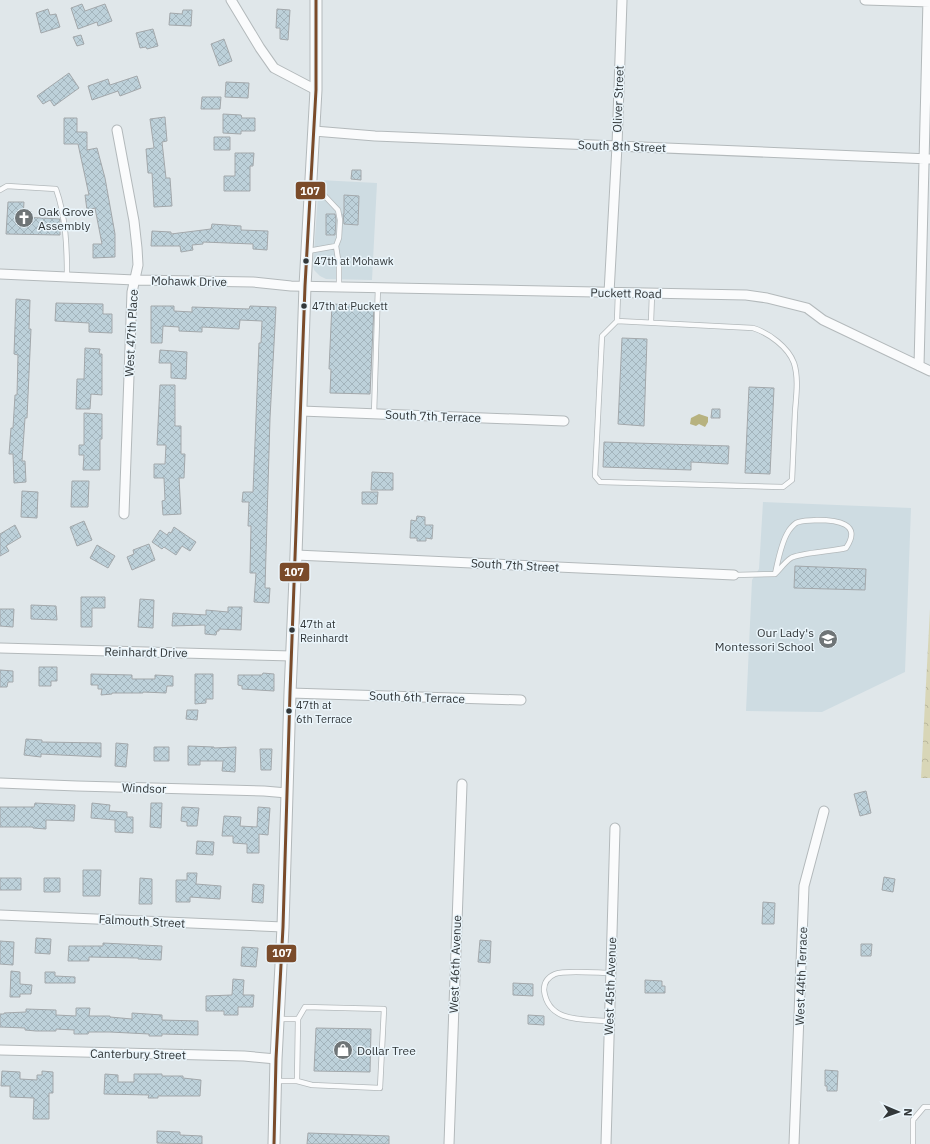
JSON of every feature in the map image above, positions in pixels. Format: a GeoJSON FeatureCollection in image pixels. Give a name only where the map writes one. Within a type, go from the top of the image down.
{"type":"FeatureCollection","features":[{"type":"Feature","properties":{"kind":"street"},"geometry":{"type":"LineString","coordinates":[[231,0],[274,68],[316,90]]}},
{"type":"Feature","properties":{"kind":"street"},"geometry":{"type":"LineString","coordinates":[[274,1144],[275,1081],[283,927],[305,286],[316,90],[316,0]]}},
{"type":"Feature","properties":{"kind":"street","name":"Oliver Street"},"geometry":{"type":"LineString","coordinates":[[613,293],[622,0]]}},
{"type":"Feature","properties":{"kind":"street"},"geometry":{"type":"LineString","coordinates":[[865,0],[929,2],[927,159],[918,366]]}},
{"type":"Feature","properties":{"kind":"street","name":"West 47th Place"},"geometry":{"type":"LineString","coordinates":[[117,130],[134,221],[138,265],[132,292],[124,514]]}},
{"type":"Feature","properties":{"kind":"street","name":"South 8th Street"},"geometry":{"type":"LineString","coordinates":[[314,131],[375,136],[927,159]]}},
{"type":"Feature","properties":{"kind":"street","name":"Mohawk Drive"},"geometry":{"type":"LineString","coordinates":[[0,274],[135,280],[253,282],[305,286]]}},
{"type":"Feature","properties":{"kind":"street","name":"Puckett Road"},"geometry":{"type":"LineString","coordinates":[[305,286],[746,295],[767,298],[807,308],[823,320],[930,371]]}},
{"type":"Feature","properties":{"kind":"street","name":"South 7th Terrace"},"geometry":{"type":"LineString","coordinates":[[301,411],[564,421]]}},
{"type":"Feature","properties":{"kind":"street","name":"South 7th Street"},"geometry":{"type":"LineString","coordinates":[[296,555],[734,575]]}},
{"type":"Feature","properties":{"kind":"street","name":"Reinhardt Drive"},"geometry":{"type":"LineString","coordinates":[[0,648],[292,656]]}},
{"type":"Feature","properties":{"kind":"street","name":"South 6th Terrace"},"geometry":{"type":"LineString","coordinates":[[290,693],[521,700]]}},
{"type":"Feature","properties":{"kind":"street","name":"Windsor"},"geometry":{"type":"LineString","coordinates":[[0,783],[287,793]]}},
{"type":"Feature","properties":{"kind":"street","name":"West 46th Avenue"},"geometry":{"type":"LineString","coordinates":[[449,1144],[462,784]]}},
{"type":"Feature","properties":{"kind":"street","name":"West 44th Terrace"},"geometry":{"type":"LineString","coordinates":[[794,1144],[804,886],[824,811]]}},
{"type":"Feature","properties":{"kind":"street","name":"West 45th Avenue"},"geometry":{"type":"LineString","coordinates":[[606,1144],[615,828]]}},
{"type":"Feature","properties":{"kind":"street","name":"Falmouth Street"},"geometry":{"type":"LineString","coordinates":[[0,915],[283,927]]}},
{"type":"Feature","properties":{"kind":"street","name":"Canterbury Street"},"geometry":{"type":"LineString","coordinates":[[0,1050],[244,1056],[276,1059]]}},
{"type":"Feature","properties":{"kind":"lane"},"geometry":{"type":"LineString","coordinates":[[0,190],[7,186],[56,189],[62,213],[67,249],[67,277]]}},
{"type":"Feature","properties":{"kind":"lane"},"geometry":{"type":"LineString","coordinates":[[310,190],[322,193],[338,210],[340,220],[340,238],[336,246],[339,266],[339,287]]}},
{"type":"Feature","properties":{"kind":"lane"},"geometry":{"type":"LineString","coordinates":[[307,251],[336,246]]}},
{"type":"Feature","properties":{"kind":"lane"},"geometry":{"type":"LineString","coordinates":[[374,414],[378,287]]}},
{"type":"Feature","properties":{"kind":"lane"},"geometry":{"type":"LineString","coordinates":[[613,293],[617,321]]}},
{"type":"Feature","properties":{"kind":"lane"},"geometry":{"type":"LineString","coordinates":[[651,322],[652,294]]}},
{"type":"Feature","properties":{"kind":"lane"},"geometry":{"type":"LineString","coordinates":[[617,321],[753,328],[766,333],[779,342],[794,363],[797,386],[792,480],[783,487],[600,482],[595,476],[602,336],[617,321]]}},
{"type":"Feature","properties":{"kind":"lane"},"geometry":{"type":"LineString","coordinates":[[734,575],[775,574],[792,557],[846,548],[851,540],[851,533],[848,527],[840,522],[829,520],[796,523],[788,532],[775,574]]}},
{"type":"Feature","properties":{"kind":"lane"},"geometry":{"type":"LineString","coordinates":[[609,1021],[572,1019],[565,1017],[552,1007],[547,1000],[544,984],[548,978],[560,972],[611,973]]}},
{"type":"Feature","properties":{"kind":"lane"},"geometry":{"type":"LineString","coordinates":[[275,1081],[297,1081],[312,1085],[380,1088],[384,1009],[305,1007],[298,1020],[297,1081]]}},
{"type":"Feature","properties":{"kind":"lane"},"geometry":{"type":"LineString","coordinates":[[278,1019],[298,1020]]}},
{"type":"Feature","properties":{"kind":"lane"},"geometry":{"type":"LineString","coordinates":[[913,1144],[913,1120],[924,1107],[930,1107]]}},
{"type":"Feature","properties":{"kind":"shaded area"},"geometry":{"type":"Polygon","coordinates":[[[319,180],[377,183],[372,280],[326,279],[314,270],[313,266],[319,180]]]}},
{"type":"Feature","properties":{"kind":"shaded area"},"geometry":{"type":"Polygon","coordinates":[[[699,414],[708,417],[708,422],[705,427],[699,424],[696,426],[690,424],[691,418],[699,414]]]}},
{"type":"Feature","properties":{"kind":"shaded area","name":"Our Lady's Montessori School"},"geometry":{"type":"Polygon","coordinates":[[[763,502],[911,508],[905,672],[822,712],[746,711],[752,580],[759,569],[763,502]]]}},
{"type":"Feature","properties":{"kind":"green space"},"geometry":{"type":"Polygon","coordinates":[[[930,609],[930,778],[921,778],[930,609]]]}},
{"type":"Feature","properties":{"kind":"building"},"geometry":{"type":"Polygon","coordinates":[[[82,4],[85,11],[105,4],[112,21],[98,26],[97,22],[78,29],[71,8],[82,4]]]}},
{"type":"Feature","properties":{"kind":"building"},"geometry":{"type":"Polygon","coordinates":[[[48,9],[50,15],[56,14],[60,27],[41,33],[36,13],[48,9]]]}},
{"type":"Feature","properties":{"kind":"building"},"geometry":{"type":"Polygon","coordinates":[[[277,9],[290,10],[288,40],[280,39],[280,28],[276,28],[277,9]]]}},
{"type":"Feature","properties":{"kind":"building"},"geometry":{"type":"Polygon","coordinates":[[[183,10],[192,10],[191,26],[169,25],[170,13],[182,14],[183,10]]]}},
{"type":"Feature","properties":{"kind":"building"},"geometry":{"type":"Polygon","coordinates":[[[153,29],[158,46],[147,49],[146,47],[140,48],[136,33],[153,29]]]}},
{"type":"Feature","properties":{"kind":"building"},"geometry":{"type":"Polygon","coordinates":[[[81,35],[84,44],[77,46],[73,37],[81,35]]]}},
{"type":"Feature","properties":{"kind":"building"},"geometry":{"type":"Polygon","coordinates":[[[224,39],[232,61],[219,66],[211,44],[224,39]]]}},
{"type":"Feature","properties":{"kind":"building"},"geometry":{"type":"Polygon","coordinates":[[[69,73],[79,88],[54,106],[50,100],[43,104],[37,96],[69,73]]]}},
{"type":"Feature","properties":{"kind":"building"},"geometry":{"type":"Polygon","coordinates":[[[137,76],[141,88],[120,96],[118,91],[92,100],[88,86],[108,79],[110,85],[137,76]]]}},
{"type":"Feature","properties":{"kind":"building"},"geometry":{"type":"Polygon","coordinates":[[[226,82],[249,83],[248,98],[225,97],[226,82]]]}},
{"type":"Feature","properties":{"kind":"building"},"geometry":{"type":"Polygon","coordinates":[[[202,97],[221,97],[220,109],[201,109],[202,97]]]}},
{"type":"Feature","properties":{"kind":"building"},"geometry":{"type":"Polygon","coordinates":[[[223,114],[241,115],[242,118],[255,118],[255,131],[241,131],[241,134],[223,133],[223,114]]]}},
{"type":"Feature","properties":{"kind":"building"},"geometry":{"type":"Polygon","coordinates":[[[165,117],[167,141],[162,142],[166,178],[170,178],[172,206],[154,207],[152,173],[148,173],[146,149],[154,148],[150,119],[165,117]]]}},
{"type":"Feature","properties":{"kind":"building"},"geometry":{"type":"Polygon","coordinates":[[[64,118],[77,118],[77,132],[87,132],[87,150],[97,148],[105,178],[115,234],[115,257],[93,258],[93,244],[102,244],[95,208],[87,210],[85,195],[89,195],[78,144],[64,144],[64,118]]]}},
{"type":"Feature","properties":{"kind":"building"},"geometry":{"type":"Polygon","coordinates":[[[214,137],[230,137],[230,150],[214,150],[214,137]]]}},
{"type":"Feature","properties":{"kind":"building"},"geometry":{"type":"Polygon","coordinates":[[[235,153],[254,153],[253,166],[250,166],[250,191],[224,191],[224,176],[235,176],[235,153]]]}},
{"type":"Feature","properties":{"kind":"building"},"geometry":{"type":"Polygon","coordinates":[[[352,170],[361,170],[361,180],[351,179],[352,170]]]}},
{"type":"Feature","properties":{"kind":"building"},"geometry":{"type":"Polygon","coordinates":[[[344,195],[359,196],[358,225],[344,224],[344,195]]]}},
{"type":"Feature","properties":{"kind":"building","name":"Oak Grove Assembly"},"geometry":{"type":"Polygon","coordinates":[[[8,202],[24,202],[23,217],[60,219],[60,235],[6,234],[8,202]]]}},
{"type":"Feature","properties":{"kind":"building"},"geometry":{"type":"Polygon","coordinates":[[[326,214],[335,214],[335,235],[326,235],[326,214]]]}},
{"type":"Feature","properties":{"kind":"building"},"geometry":{"type":"Polygon","coordinates":[[[212,224],[241,226],[241,230],[268,231],[267,250],[253,249],[253,244],[203,242],[203,244],[192,245],[193,250],[181,252],[180,246],[151,246],[152,231],[171,232],[171,234],[211,229],[212,224]]]}},
{"type":"Feature","properties":{"kind":"building"},"geometry":{"type":"Polygon","coordinates":[[[16,299],[30,300],[29,329],[31,329],[27,418],[25,418],[22,461],[25,461],[26,482],[14,483],[13,454],[9,454],[11,428],[13,428],[15,395],[17,395],[18,355],[14,354],[16,299]]]}},
{"type":"Feature","properties":{"kind":"building"},"geometry":{"type":"Polygon","coordinates":[[[56,303],[103,304],[103,314],[112,314],[112,333],[89,332],[89,323],[55,321],[56,303]]]}},
{"type":"Feature","properties":{"kind":"building"},"geometry":{"type":"Polygon","coordinates":[[[332,304],[374,306],[370,394],[330,393],[331,369],[329,369],[332,304]]]}},
{"type":"Feature","properties":{"kind":"building"},"geometry":{"type":"Polygon","coordinates":[[[151,306],[174,306],[174,311],[192,312],[192,307],[249,309],[250,306],[276,307],[270,418],[265,588],[270,588],[269,603],[254,602],[256,573],[250,573],[251,526],[248,526],[249,502],[242,502],[243,492],[253,492],[259,343],[261,343],[262,321],[240,320],[239,329],[202,327],[202,332],[179,331],[179,327],[163,326],[162,343],[151,343],[151,306]]]}},
{"type":"Feature","properties":{"kind":"building"},"geometry":{"type":"Polygon","coordinates":[[[622,338],[647,339],[644,426],[618,424],[622,338]]]}},
{"type":"Feature","properties":{"kind":"building"},"geometry":{"type":"Polygon","coordinates":[[[85,348],[100,349],[99,354],[102,354],[102,395],[91,394],[90,409],[76,409],[77,379],[84,379],[85,348]]]}},
{"type":"Feature","properties":{"kind":"building"},"geometry":{"type":"Polygon","coordinates":[[[160,350],[187,352],[186,379],[171,378],[171,363],[159,363],[160,350]]]}},
{"type":"Feature","properties":{"kind":"building"},"geometry":{"type":"Polygon","coordinates":[[[160,385],[175,385],[175,426],[181,426],[181,454],[185,454],[184,478],[179,478],[181,514],[163,515],[162,501],[165,500],[164,478],[154,478],[154,464],[165,464],[166,445],[157,445],[160,385]]]}},
{"type":"Feature","properties":{"kind":"building"},"geometry":{"type":"Polygon","coordinates":[[[749,387],[774,388],[770,474],[745,473],[749,387]]]}},
{"type":"Feature","properties":{"kind":"building"},"geometry":{"type":"Polygon","coordinates":[[[712,409],[720,409],[720,418],[711,418],[712,409]]]}},
{"type":"Feature","properties":{"kind":"building"},"geometry":{"type":"Polygon","coordinates":[[[84,413],[102,414],[100,470],[83,470],[84,455],[79,455],[79,445],[84,445],[84,413]]]}},
{"type":"Feature","properties":{"kind":"building"},"geometry":{"type":"Polygon","coordinates":[[[604,442],[729,446],[728,464],[691,462],[691,470],[603,467],[604,442]]]}},
{"type":"Feature","properties":{"kind":"building"},"geometry":{"type":"Polygon","coordinates":[[[372,472],[393,473],[393,490],[371,490],[372,472]]]}},
{"type":"Feature","properties":{"kind":"building"},"geometry":{"type":"Polygon","coordinates":[[[72,481],[89,481],[88,507],[71,507],[72,481]]]}},
{"type":"Feature","properties":{"kind":"building"},"geometry":{"type":"Polygon","coordinates":[[[22,491],[38,492],[37,518],[21,517],[22,491]]]}},
{"type":"Feature","properties":{"kind":"building"},"geometry":{"type":"Polygon","coordinates":[[[362,492],[378,492],[377,504],[362,504],[362,492]]]}},
{"type":"Feature","properties":{"kind":"building"},"geometry":{"type":"Polygon","coordinates":[[[417,516],[425,517],[425,525],[433,525],[432,539],[426,538],[426,541],[417,541],[417,538],[410,538],[411,520],[416,521],[417,516]]]}},
{"type":"Feature","properties":{"kind":"building"},"geometry":{"type":"Polygon","coordinates":[[[84,521],[92,540],[77,546],[70,527],[84,521]]]}},
{"type":"Feature","properties":{"kind":"building"},"geometry":{"type":"Polygon","coordinates":[[[15,525],[21,537],[6,546],[9,551],[0,556],[0,534],[15,525]]]}},
{"type":"Feature","properties":{"kind":"building"},"geometry":{"type":"Polygon","coordinates":[[[174,527],[196,542],[190,551],[182,546],[176,555],[164,547],[162,549],[152,542],[160,530],[167,535],[169,532],[171,533],[174,527]]]}},
{"type":"Feature","properties":{"kind":"building"},"geometry":{"type":"Polygon","coordinates":[[[149,544],[155,560],[132,570],[127,557],[134,554],[133,550],[149,544]]]}},
{"type":"Feature","properties":{"kind":"building"},"geometry":{"type":"Polygon","coordinates":[[[97,545],[115,556],[108,568],[90,558],[97,545]]]}},
{"type":"Feature","properties":{"kind":"building"},"geometry":{"type":"Polygon","coordinates":[[[795,566],[866,569],[865,590],[794,588],[795,566]]]}},
{"type":"Feature","properties":{"kind":"building"},"geometry":{"type":"Polygon","coordinates":[[[81,597],[105,597],[105,608],[92,608],[92,627],[81,627],[81,597]]]}},
{"type":"Feature","properties":{"kind":"building"},"geometry":{"type":"Polygon","coordinates":[[[140,599],[154,600],[153,628],[138,627],[140,599]]]}},
{"type":"Feature","properties":{"kind":"building"},"geometry":{"type":"Polygon","coordinates":[[[31,605],[56,606],[57,620],[31,619],[31,605]]]}},
{"type":"Feature","properties":{"kind":"building"},"geometry":{"type":"Polygon","coordinates":[[[228,607],[242,607],[241,630],[219,629],[216,635],[205,634],[205,625],[172,626],[173,613],[206,615],[206,610],[228,612],[228,607]]]}},
{"type":"Feature","properties":{"kind":"building"},"geometry":{"type":"Polygon","coordinates":[[[0,609],[14,609],[13,627],[0,626],[0,609]]]}},
{"type":"Feature","properties":{"kind":"building"},"geometry":{"type":"Polygon","coordinates":[[[39,667],[57,667],[57,681],[51,681],[51,686],[39,686],[39,667]]]}},
{"type":"Feature","properties":{"kind":"building"},"geometry":{"type":"Polygon","coordinates":[[[0,670],[13,671],[13,682],[8,682],[7,687],[0,687],[0,670]]]}},
{"type":"Feature","properties":{"kind":"building"},"geometry":{"type":"Polygon","coordinates":[[[263,673],[274,674],[274,691],[242,689],[242,686],[238,685],[238,675],[262,675],[263,673]]]}},
{"type":"Feature","properties":{"kind":"building"},"geometry":{"type":"Polygon","coordinates":[[[91,674],[132,675],[132,679],[155,679],[155,675],[173,676],[173,686],[167,686],[166,693],[143,692],[112,693],[101,695],[102,689],[98,689],[98,685],[91,685],[91,674]]]}},
{"type":"Feature","properties":{"kind":"building"},"geometry":{"type":"Polygon","coordinates":[[[195,674],[213,674],[213,699],[206,699],[206,703],[195,704],[195,674]]]}},
{"type":"Feature","properties":{"kind":"building"},"geometry":{"type":"Polygon","coordinates":[[[187,710],[198,710],[197,720],[186,719],[187,710]]]}},
{"type":"Feature","properties":{"kind":"building"},"geometry":{"type":"Polygon","coordinates":[[[26,739],[42,740],[42,742],[101,743],[101,757],[41,754],[41,757],[24,755],[26,739]]]}},
{"type":"Feature","properties":{"kind":"building"},"geometry":{"type":"Polygon","coordinates":[[[116,743],[128,744],[126,767],[115,766],[116,743]]]}},
{"type":"Feature","properties":{"kind":"building"},"geometry":{"type":"Polygon","coordinates":[[[188,746],[214,748],[236,747],[235,772],[222,771],[223,761],[200,761],[200,765],[188,765],[188,746]]]}},
{"type":"Feature","properties":{"kind":"building"},"geometry":{"type":"Polygon","coordinates":[[[154,747],[169,747],[169,761],[154,761],[154,747]]]}},
{"type":"Feature","properties":{"kind":"building"},"geometry":{"type":"Polygon","coordinates":[[[260,749],[272,749],[271,770],[261,770],[260,749]]]}},
{"type":"Feature","properties":{"kind":"building"},"geometry":{"type":"Polygon","coordinates":[[[866,791],[871,813],[860,816],[854,794],[866,791]]]}},
{"type":"Feature","properties":{"kind":"building"},"geometry":{"type":"Polygon","coordinates":[[[35,803],[75,805],[74,821],[46,820],[46,829],[33,827],[0,827],[0,807],[34,807],[35,803]]]}},
{"type":"Feature","properties":{"kind":"building"},"geometry":{"type":"Polygon","coordinates":[[[92,803],[110,805],[109,811],[127,812],[127,817],[133,817],[133,833],[115,832],[115,820],[91,818],[92,803]]]}},
{"type":"Feature","properties":{"kind":"building"},"geometry":{"type":"Polygon","coordinates":[[[151,803],[162,803],[161,828],[150,827],[151,803]]]}},
{"type":"Feature","properties":{"kind":"building"},"geometry":{"type":"Polygon","coordinates":[[[182,807],[199,808],[197,826],[187,826],[187,822],[181,821],[182,807]]]}},
{"type":"Feature","properties":{"kind":"building"},"geometry":{"type":"Polygon","coordinates":[[[258,807],[270,808],[268,835],[259,834],[259,853],[247,853],[247,844],[233,843],[233,836],[222,836],[224,816],[241,817],[240,826],[257,827],[258,807]]]}},
{"type":"Feature","properties":{"kind":"building"},"geometry":{"type":"Polygon","coordinates":[[[197,841],[214,842],[213,855],[196,854],[197,841]]]}},
{"type":"Feature","properties":{"kind":"building"},"geometry":{"type":"Polygon","coordinates":[[[83,870],[101,870],[100,896],[83,896],[83,870]]]}},
{"type":"Feature","properties":{"kind":"building"},"geometry":{"type":"Polygon","coordinates":[[[187,873],[197,873],[196,884],[221,886],[220,899],[190,897],[190,902],[176,902],[176,880],[187,880],[187,873]]]}},
{"type":"Feature","properties":{"kind":"building"},"geometry":{"type":"Polygon","coordinates":[[[884,877],[895,879],[893,892],[882,890],[884,877]]]}},
{"type":"Feature","properties":{"kind":"building"},"geometry":{"type":"Polygon","coordinates":[[[0,878],[21,878],[21,890],[0,890],[0,878]]]}},
{"type":"Feature","properties":{"kind":"building"},"geometry":{"type":"Polygon","coordinates":[[[44,878],[60,878],[60,892],[44,892],[44,878]]]}},
{"type":"Feature","properties":{"kind":"building"},"geometry":{"type":"Polygon","coordinates":[[[140,878],[152,879],[152,904],[139,904],[140,878]]]}},
{"type":"Feature","properties":{"kind":"building"},"geometry":{"type":"Polygon","coordinates":[[[253,884],[264,885],[263,903],[252,902],[253,884]]]}},
{"type":"Feature","properties":{"kind":"building"},"geometry":{"type":"Polygon","coordinates":[[[763,902],[775,903],[774,924],[762,924],[763,902]]]}},
{"type":"Feature","properties":{"kind":"building"},"geometry":{"type":"Polygon","coordinates":[[[36,938],[51,939],[50,954],[35,953],[36,938]]]}},
{"type":"Feature","properties":{"kind":"building"},"geometry":{"type":"Polygon","coordinates":[[[480,940],[491,941],[490,963],[478,962],[480,940]]]}},
{"type":"Feature","properties":{"kind":"building"},"geometry":{"type":"Polygon","coordinates":[[[0,941],[14,942],[13,965],[0,964],[0,941]]]}},
{"type":"Feature","properties":{"kind":"building"},"geometry":{"type":"Polygon","coordinates":[[[103,943],[162,946],[161,960],[89,957],[89,961],[68,961],[69,946],[103,946],[103,943]]]}},
{"type":"Feature","properties":{"kind":"building"},"geometry":{"type":"Polygon","coordinates":[[[861,944],[872,944],[871,956],[861,956],[861,944]]]}},
{"type":"Feature","properties":{"kind":"building"},"geometry":{"type":"Polygon","coordinates":[[[242,947],[258,948],[256,967],[241,966],[242,947]]]}},
{"type":"Feature","properties":{"kind":"building"},"geometry":{"type":"Polygon","coordinates":[[[11,971],[20,972],[20,984],[32,985],[31,994],[20,994],[20,997],[10,997],[11,971]]]}},
{"type":"Feature","properties":{"kind":"building"},"geometry":{"type":"Polygon","coordinates":[[[45,972],[55,972],[55,976],[75,977],[75,983],[45,983],[45,972]]]}},
{"type":"Feature","properties":{"kind":"building"},"geometry":{"type":"Polygon","coordinates":[[[233,979],[244,980],[243,995],[254,995],[253,1007],[238,1007],[238,1015],[224,1015],[224,1011],[206,1011],[206,996],[232,995],[233,979]]]}},
{"type":"Feature","properties":{"kind":"building"},"geometry":{"type":"Polygon","coordinates":[[[645,980],[662,981],[662,986],[665,986],[665,993],[645,993],[645,980]]]}},
{"type":"Feature","properties":{"kind":"building"},"geometry":{"type":"Polygon","coordinates":[[[513,983],[533,984],[533,996],[513,995],[513,983]]]}},
{"type":"Feature","properties":{"kind":"building"},"geometry":{"type":"Polygon","coordinates":[[[76,1008],[90,1008],[89,1016],[110,1016],[132,1019],[132,1013],[162,1015],[162,1020],[198,1021],[198,1035],[162,1034],[162,1036],[149,1036],[149,1034],[110,1032],[74,1034],[74,1030],[56,1029],[56,1031],[36,1031],[25,1030],[25,1028],[0,1027],[0,1014],[4,1013],[26,1012],[26,1009],[56,1010],[56,1015],[76,1016],[76,1008]]]}},
{"type":"Feature","properties":{"kind":"building"},"geometry":{"type":"Polygon","coordinates":[[[528,1015],[544,1016],[544,1025],[528,1024],[528,1015]]]}},
{"type":"Feature","properties":{"kind":"building","name":"Dollar Tree"},"geometry":{"type":"Polygon","coordinates":[[[316,1028],[371,1029],[370,1072],[314,1071],[316,1028]]]}},
{"type":"Feature","properties":{"kind":"building"},"geometry":{"type":"Polygon","coordinates":[[[825,1070],[838,1071],[837,1091],[827,1091],[827,1086],[825,1086],[825,1070]]]}},
{"type":"Feature","properties":{"kind":"building"},"geometry":{"type":"Polygon","coordinates":[[[2,1071],[20,1072],[20,1079],[37,1080],[37,1075],[42,1075],[42,1071],[53,1072],[53,1093],[49,1093],[49,1119],[33,1119],[34,1098],[10,1097],[10,1086],[1,1086],[2,1071]]]}},
{"type":"Feature","properties":{"kind":"building"},"geometry":{"type":"Polygon","coordinates":[[[105,1074],[118,1075],[118,1082],[134,1082],[134,1074],[162,1074],[162,1076],[183,1076],[183,1078],[201,1080],[200,1096],[158,1096],[158,1098],[148,1098],[149,1095],[104,1094],[105,1074]]]}},
{"type":"Feature","properties":{"kind":"building"},"geometry":{"type":"Polygon","coordinates":[[[157,1131],[180,1132],[180,1135],[202,1136],[202,1144],[157,1143],[157,1131]]]}},
{"type":"Feature","properties":{"kind":"building"},"geometry":{"type":"Polygon","coordinates":[[[308,1133],[389,1136],[389,1144],[307,1144],[308,1133]]]}},
{"type":"Feature","properties":{"kind":"transit line","name":"107"},"geometry":{"type":"LineString","coordinates":[[274,1144],[305,286],[316,90],[316,0]]}},
{"type":"Feature","properties":{"kind":"place","name":"Oak Grove Assembly"},"geometry":{"type":"Point","coordinates":[24,218]}},
{"type":"Feature","properties":{"kind":"place","name":"47th at Mohawk"},"geometry":{"type":"Point","coordinates":[306,261]}},
{"type":"Feature","properties":{"kind":"place","name":"47th at Puckett"},"geometry":{"type":"Point","coordinates":[304,306]}},
{"type":"Feature","properties":{"kind":"place","name":"47th at Reinhardt"},"geometry":{"type":"Point","coordinates":[292,630]}},
{"type":"Feature","properties":{"kind":"place","name":"Our Lady's Montessori School"},"geometry":{"type":"Point","coordinates":[828,639]}},
{"type":"Feature","properties":{"kind":"place","name":"47th at 6th Terrace"},"geometry":{"type":"Point","coordinates":[289,711]}},
{"type":"Feature","properties":{"kind":"place","name":"Dollar Tree"},"geometry":{"type":"Point","coordinates":[343,1050]}}]}
